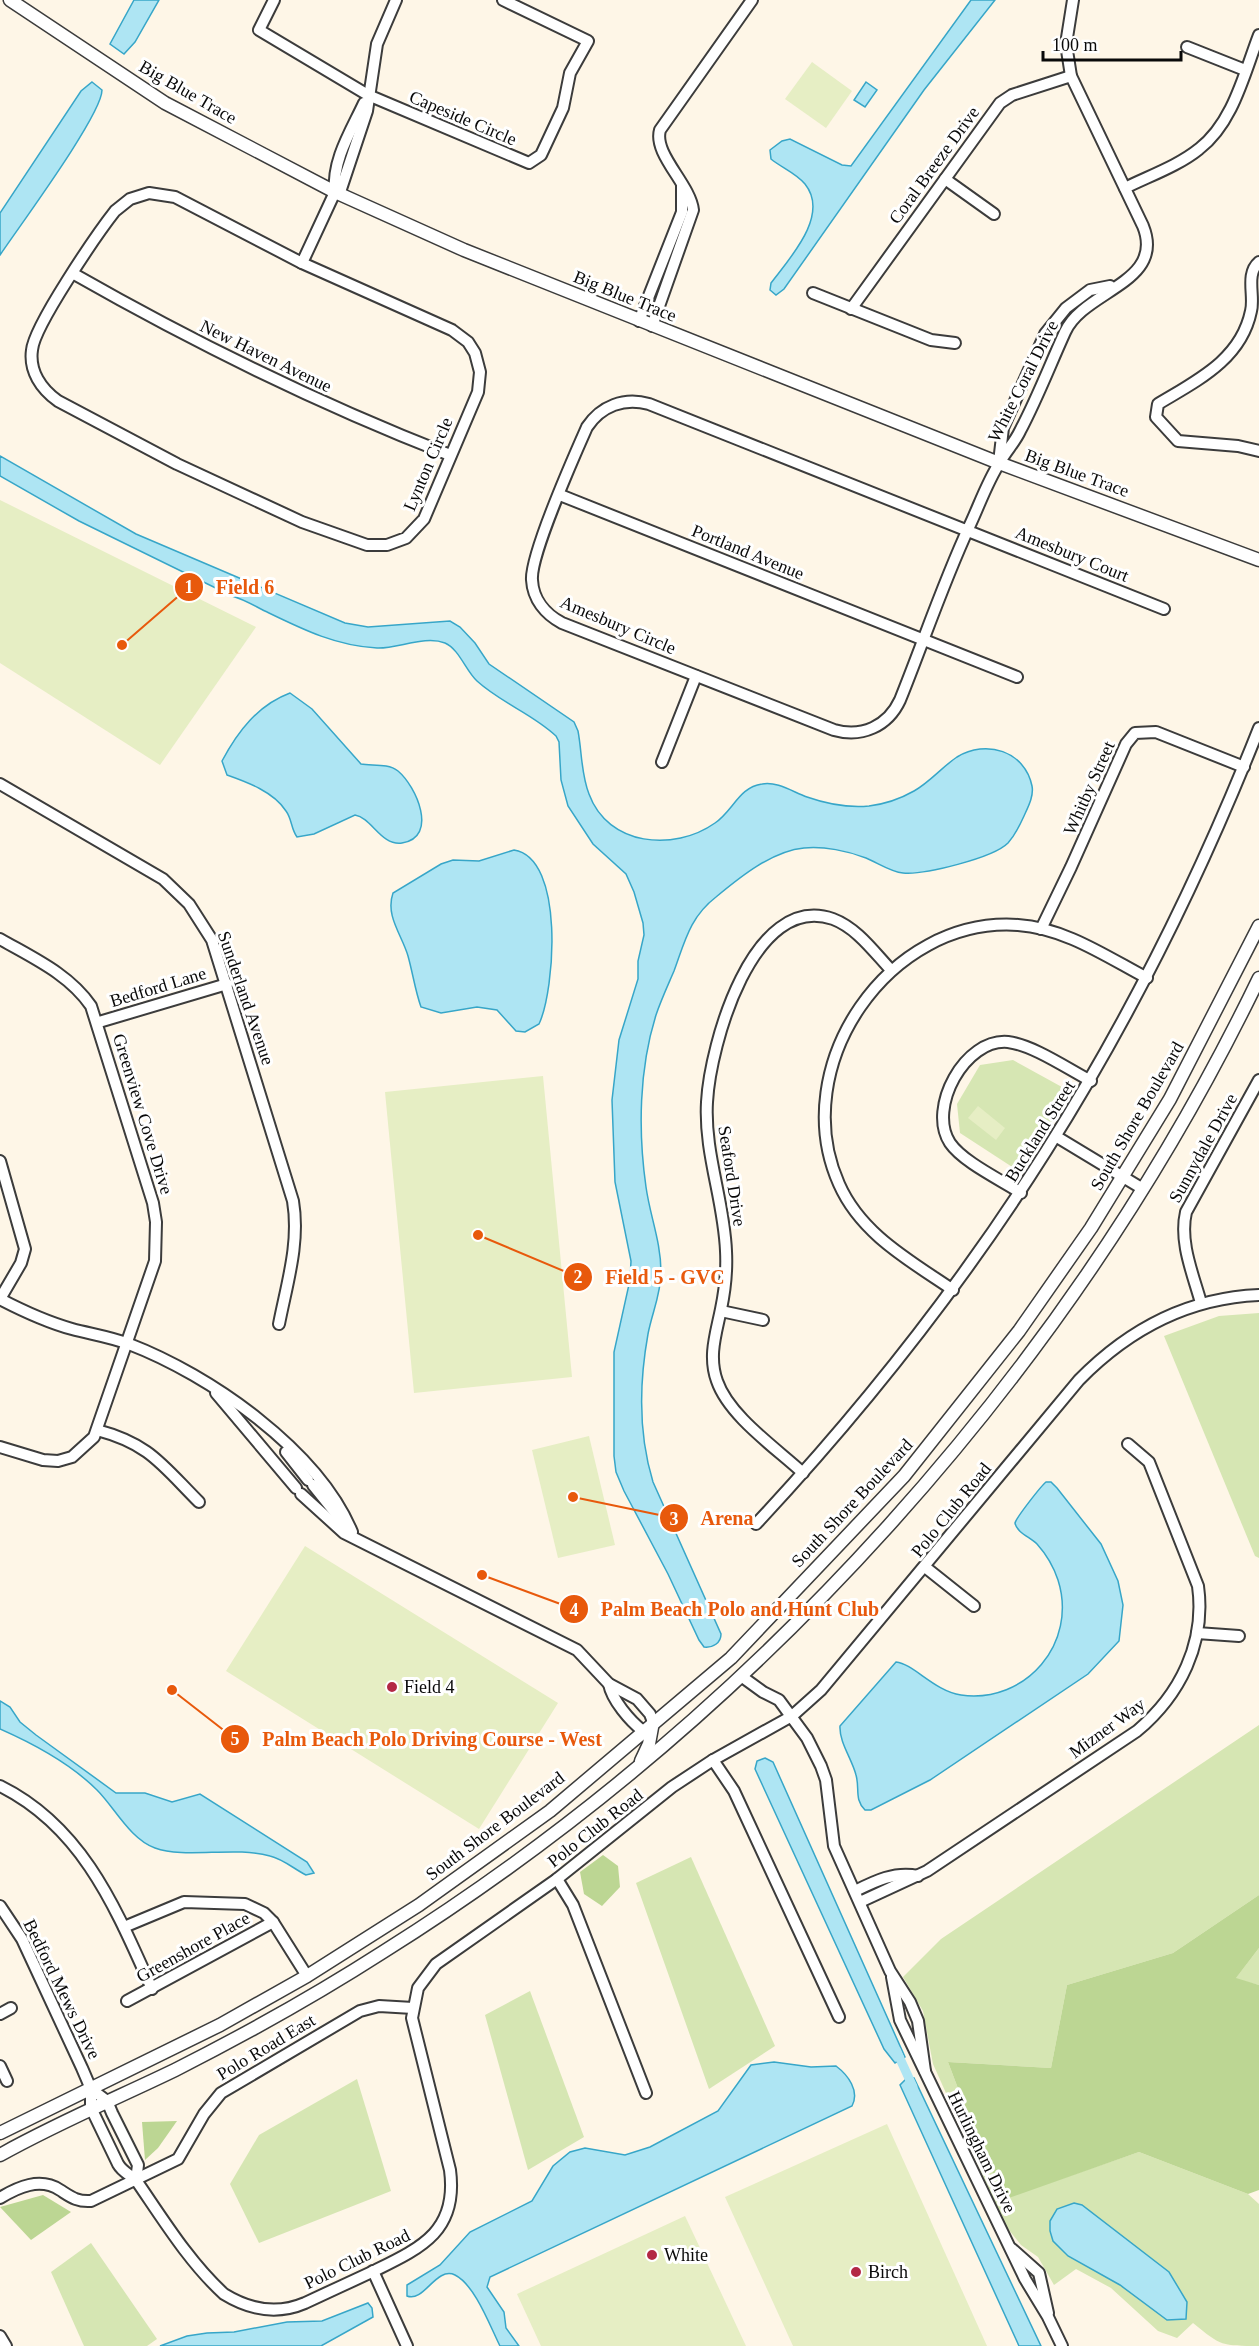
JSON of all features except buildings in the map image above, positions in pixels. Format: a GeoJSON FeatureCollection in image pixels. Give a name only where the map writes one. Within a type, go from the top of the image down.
{"type":"FeatureCollection","features":[{"type":"Feature","properties":{"kind":"street","name":"Big Blue Trace"},"geometry":{"type":"LineString","coordinates":[[10,0],[165,103],[335,192],[464,250],[999,463],[1259,560]]}},
{"type":"Feature","properties":{"kind":"street"},"geometry":{"type":"LineString","coordinates":[[273,0],[259,30],[368,94]]}},
{"type":"Feature","properties":{"kind":"street"},"geometry":{"type":"LineString","coordinates":[[302,263],[335,192],[334,178],[348,135],[368,94],[377,44],[396,0]]}},
{"type":"Feature","properties":{"kind":"street","name":"Capeside Circle"},"geometry":{"type":"LineString","coordinates":[[368,94],[521,160],[529,163],[537,160],[563,108],[570,73],[588,41],[503,0]]}},
{"type":"Feature","properties":{"kind":"street"},"geometry":{"type":"LineString","coordinates":[[652,326],[692,220],[693,203],[658,143],[660,130],[752,0]]}},
{"type":"Feature","properties":{"kind":"street","name":"White Coral Drive"},"geometry":{"type":"LineString","coordinates":[[999,463],[1019,433],[1068,324],[1095,299],[1132,277],[1141,267],[1148,246],[1143,226],[1071,76],[1066,44],[1073,0]]}},
{"type":"Feature","properties":{"kind":"street"},"geometry":{"type":"LineString","coordinates":[[1125,188],[1185,158],[1208,142],[1228,114],[1259,35]]}},
{"type":"Feature","properties":{"kind":"street"},"geometry":{"type":"LineString","coordinates":[[1187,47],[1245,70]]}},
{"type":"Feature","properties":{"kind":"street","name":"Coral Breeze Drive"},"geometry":{"type":"LineString","coordinates":[[851,309],[1006,98],[1071,76]]}},
{"type":"Feature","properties":{"kind":"street"},"geometry":{"type":"LineString","coordinates":[[945,179],[994,214]]}},
{"type":"Feature","properties":{"kind":"street"},"geometry":{"type":"LineString","coordinates":[[639,321],[682,212],[682,182]]}},
{"type":"Feature","properties":{"kind":"street","name":"Lynton Circle"},"geometry":{"type":"LineString","coordinates":[[149,193],[175,197],[302,263],[452,330],[468,342],[478,359],[480,386],[420,525],[400,541],[381,546],[361,543],[302,522],[177,464],[58,400],[39,382],[31,357],[34,337],[74,274],[115,211],[130,199],[149,193]]}},
{"type":"Feature","properties":{"kind":"street"},"geometry":{"type":"LineString","coordinates":[[1259,262],[1252,278],[1251,313],[1246,327],[1225,359],[1216,369],[1158,404],[1155,410],[1159,423],[1178,441],[1238,446],[1259,451]]}},
{"type":"Feature","properties":{"kind":"street","name":"New Haven Avenue"},"geometry":{"type":"LineString","coordinates":[[74,274],[166,326],[270,378],[450,455]]}},
{"type":"Feature","properties":{"kind":"street","name":"White Coral Drive"},"geometry":{"type":"LineString","coordinates":[[999,463],[1002,428],[1046,334],[1066,308],[1090,290],[1119,284]]}},
{"type":"Feature","properties":{"kind":"street"},"geometry":{"type":"LineString","coordinates":[[813,293],[931,340],[955,343]]}},
{"type":"Feature","properties":{"kind":"street","name":"Amesbury Circle"},"geometry":{"type":"LineString","coordinates":[[967,530],[636,401],[611,406],[591,422],[532,570],[533,590],[542,607],[562,623],[834,730],[860,732],[879,725],[893,712],[967,530],[999,463]]}},
{"type":"Feature","properties":{"kind":"street","name":"Portland Avenue"},"geometry":{"type":"LineString","coordinates":[[560,495],[1017,676]]}},
{"type":"Feature","properties":{"kind":"street","name":"Amesbury Court"},"geometry":{"type":"LineString","coordinates":[[967,530],[1164,609]]}},
{"type":"Feature","properties":{"kind":"street"},"geometry":{"type":"LineString","coordinates":[[662,762],[696,676]]}},
{"type":"Feature","properties":{"kind":"street","name":"Buckland Street"},"geometry":{"type":"LineString","coordinates":[[756,1524],[870,1396],[953,1290],[1057,1137],[1091,1081],[1147,978],[1191,888],[1259,728]]}},
{"type":"Feature","properties":{"kind":"street","name":"Whitby Street"},"geometry":{"type":"LineString","coordinates":[[1041,929],[1126,744],[1135,734],[1149,730],[1156,732],[1244,767]]}},
{"type":"Feature","properties":{"kind":"street","name":"Sunderland Avenue"},"geometry":{"type":"LineString","coordinates":[[0,784],[144,867],[171,886],[201,921],[217,953],[227,984],[296,1217],[294,1248],[279,1324]]}},
{"type":"Feature","properties":{"kind":"street","name":"Seaford Drive"},"geometry":{"type":"LineString","coordinates":[[803,1473],[732,1408],[723,1394],[714,1369],[712,1356],[721,1311],[726,1251],[724,1225],[708,1148],[708,1083],[728,1009],[739,984],[762,946],[776,929],[788,922],[808,916],[830,918],[849,927],[891,970]]}},
{"type":"Feature","properties":{"kind":"street"},"geometry":{"type":"LineString","coordinates":[[953,1290],[892,1248],[861,1220],[839,1184],[828,1151],[824,1109],[831,1067],[866,999],[891,970],[918,949],[956,932],[998,925],[1041,929],[1073,940],[1147,978]]}},
{"type":"Feature","properties":{"kind":"street","name":"South Shore Boulevard"},"geometry":{"type":"LineString","coordinates":[[0,2133],[209,2030],[307,1976],[478,1864],[550,1811],[731,1658],[915,1464],[1019,1331],[1124,1177],[1200,1044],[1259,926]]}},
{"type":"Feature","properties":{"kind":"street","name":"Greenview Cove Drive"},"geometry":{"type":"LineString","coordinates":[[0,939],[74,984],[91,1006],[99,1022],[153,1203],[156,1222],[155,1261],[97,1430]]}},
{"type":"Feature","properties":{"kind":"street"},"geometry":{"type":"LineString","coordinates":[[0,2155],[91,2108],[237,2038],[384,1952],[496,1876],[637,1767],[741,1676],[798,1620],[940,1468],[1040,1341],[1143,1189],[1206,1080],[1259,978]]}},
{"type":"Feature","properties":{"kind":"street","name":"Bedford Lane"},"geometry":{"type":"LineString","coordinates":[[99,1022],[227,984]]}},
{"type":"Feature","properties":{"kind":"street"},"geometry":{"type":"LineString","coordinates":[[1021,1193],[959,1152],[949,1141],[943,1129],[942,1114],[945,1099],[966,1062],[982,1047],[1011,1042],[1091,1081]]}},
{"type":"Feature","properties":{"kind":"street","name":"Sunnydale Drive"},"geometry":{"type":"LineString","coordinates":[[1201,1304],[1183,1233],[1186,1212],[1259,1080]]}},
{"type":"Feature","properties":{"kind":"street"},"geometry":{"type":"LineString","coordinates":[[1057,1137],[1143,1189]]}},
{"type":"Feature","properties":{"kind":"street"},"geometry":{"type":"LineString","coordinates":[[0,1161],[25,1249],[21,1263],[0,1299],[48,1322],[127,1344],[177,1366],[238,1403],[305,1463],[332,1494],[352,1532]]}},
{"type":"Feature","properties":{"kind":"street","name":"Polo Club Road"},"geometry":{"type":"LineString","coordinates":[[91,2108],[123,2173],[135,2180],[157,2214],[215,2285],[225,2294],[248,2306],[273,2310],[299,2306],[414,2252],[429,2240],[444,2219],[451,2195],[450,2170],[413,2026],[413,2008],[422,1981],[436,1964],[557,1879],[672,1787],[713,1760],[792,1716],[821,1690],[1097,1362],[1131,1335],[1154,1322],[1201,1304],[1259,1295]]}},
{"type":"Feature","properties":{"kind":"street"},"geometry":{"type":"LineString","coordinates":[[721,1311],[764,1320]]}},
{"type":"Feature","properties":{"kind":"street"},"geometry":{"type":"LineString","coordinates":[[212,1388],[299,1491],[344,1533],[578,1650],[609,1684],[637,1700],[650,1714],[650,1743],[637,1767]]}},
{"type":"Feature","properties":{"kind":"street"},"geometry":{"type":"LineString","coordinates":[[266,1427],[352,1532],[364,1543]]}},
{"type":"Feature","properties":{"kind":"street"},"geometry":{"type":"LineString","coordinates":[[0,1447],[43,1460],[58,1461],[78,1453],[97,1430],[126,1438],[148,1451],[199,1502]]}},
{"type":"Feature","properties":{"kind":"street","name":"Mizner Way"},"geometry":{"type":"LineString","coordinates":[[860,1902],[918,1876],[1152,1718],[1181,1681],[1197,1633],[1200,1603],[1193,1570],[1149,1462],[1128,1444]]}},
{"type":"Feature","properties":{"kind":"street"},"geometry":{"type":"LineString","coordinates":[[926,1567],[974,1606]]}},
{"type":"Feature","properties":{"kind":"street"},"geometry":{"type":"LineString","coordinates":[[1197,1633],[1239,1636]]}},
{"type":"Feature","properties":{"kind":"street","name":"Hurlingham Drive"},"geometry":{"type":"LineString","coordinates":[[741,1676],[779,1700],[792,1716],[824,1773],[832,1839],[890,1971],[910,2002],[918,2021],[925,2071]]}},
{"type":"Feature","properties":{"kind":"street"},"geometry":{"type":"LineString","coordinates":[[609,1684],[610,1692],[635,1725],[649,1728],[683,1728]]}},
{"type":"Feature","properties":{"kind":"street"},"geometry":{"type":"LineString","coordinates":[[713,1760],[734,1791],[839,2017]]}},
{"type":"Feature","properties":{"kind":"street"},"geometry":{"type":"LineString","coordinates":[[0,1786],[40,1812],[72,1842],[99,1877],[153,1989]]}},
{"type":"Feature","properties":{"kind":"street"},"geometry":{"type":"LineString","coordinates":[[855,1891],[891,1875],[904,1873],[918,1876]]}},
{"type":"Feature","properties":{"kind":"street"},"geometry":{"type":"LineString","coordinates":[[557,1879],[573,1905],[646,2093]]}},
{"type":"Feature","properties":{"kind":"street"},"geometry":{"type":"LineString","coordinates":[[124,1927],[177,1903],[191,1901],[245,1904],[264,1913],[273,1922],[307,1976]]}},
{"type":"Feature","properties":{"kind":"street","name":"Bedford Mews Drive"},"geometry":{"type":"LineString","coordinates":[[0,1906],[22,1939],[91,2089]]}},
{"type":"Feature","properties":{"kind":"street","name":"Greenshore Place"},"geometry":{"type":"LineString","coordinates":[[127,2001],[153,1989],[273,1922]]}},
{"type":"Feature","properties":{"kind":"street","name":"Hurlingham Drive"},"geometry":{"type":"LineString","coordinates":[[890,1971],[900,2020],[1009,2247],[1062,2346]]}},
{"type":"Feature","properties":{"kind":"street","name":"Polo Road East"},"geometry":{"type":"LineString","coordinates":[[0,2198],[26,2185],[40,2183],[53,2186],[77,2200],[91,2201],[178,2159],[204,2114],[221,2093],[360,2011],[379,2006],[413,2008]]}},
{"type":"Feature","properties":{"kind":"street"},"geometry":{"type":"LineString","coordinates":[[0,2014],[11,2008]]}},
{"type":"Feature","properties":{"kind":"street"},"geometry":{"type":"LineString","coordinates":[[0,2066],[7,2081]]}},
{"type":"Feature","properties":{"kind":"street"},"geometry":{"type":"LineString","coordinates":[[91,2089],[107,2101],[138,2165],[135,2180]]}},
{"type":"Feature","properties":{"kind":"street"},"geometry":{"type":"LineString","coordinates":[[91,2089],[91,2108]]}},
{"type":"Feature","properties":{"kind":"street","name":"Hurlingham Drive"},"geometry":{"type":"LineString","coordinates":[[1009,2247],[1040,2273],[1048,2317]]}},
{"type":"Feature","properties":{"kind":"street"},"geometry":{"type":"LineString","coordinates":[[373,2271],[407,2346]]}},
{"type":"Feature","properties":{"kind":"street"},"geometry":{"type":"LineString","coordinates":[[0,2336],[6,2346]]}},
{"type":"Feature","properties":{"kind":"green space"},"geometry":{"type":"Polygon","coordinates":[[[812,62],[852,91],[826,128],[785,99],[812,62]]]}},
{"type":"Feature","properties":{"kind":"green space"},"geometry":{"type":"Polygon","coordinates":[[[0,500],[256,627],[160,765],[0,663],[0,500]]]}},
{"type":"Feature","properties":{"kind":"green space"},"geometry":{"type":"Polygon","coordinates":[[[1013,1060],[1071,1092],[1020,1172],[960,1133],[957,1104],[980,1065],[1013,1060]]]}},
{"type":"Feature","properties":{"kind":"green space"},"geometry":{"type":"Polygon","coordinates":[[[543,1076],[572,1377],[414,1393],[385,1092],[543,1076]]]}},
{"type":"Feature","properties":{"kind":"green space"},"geometry":{"type":"Polygon","coordinates":[[[978,1106],[1005,1128],[996,1140],[968,1118],[978,1106]]]}},
{"type":"Feature","properties":{"kind":"green space"},"geometry":{"type":"Polygon","coordinates":[[[1259,1313],[1259,1558],[1255,1556],[1164,1336],[1219,1316],[1259,1313]]]}},
{"type":"Feature","properties":{"kind":"green space"},"geometry":{"type":"Polygon","coordinates":[[[589,1436],[615,1545],[558,1558],[532,1450],[589,1436]]]}},
{"type":"Feature","properties":{"kind":"green space","name":"Field 4"},"geometry":{"type":"Polygon","coordinates":[[[305,1546],[558,1703],[479,1829],[226,1671],[305,1546]]]}},
{"type":"Feature","properties":{"kind":"green space"},"geometry":{"type":"Polygon","coordinates":[[[1259,1725],[1259,1895],[1173,1953],[1067,1985],[1051,2068],[948,2062],[981,2149],[1006,2198],[1139,2152],[1248,2194],[1259,2204],[1259,2346],[1247,2346],[1223,2343],[1193,2323],[1177,2338],[1158,2331],[1111,2288],[1076,2269],[1054,2285],[1038,2257],[1021,2245],[1005,2225],[933,2064],[923,2011],[903,1977],[941,1939],[1259,1725]]]}},
{"type":"Feature","properties":{"kind":"green space"},"geometry":{"type":"Polygon","coordinates":[[[603,1855],[618,1866],[620,1887],[602,1906],[584,1894],[580,1872],[603,1855]]]}},
{"type":"Feature","properties":{"kind":"green space"},"geometry":{"type":"Polygon","coordinates":[[[691,1857],[775,2046],[709,2089],[636,1883],[691,1857]]]}},
{"type":"Feature","properties":{"kind":"green space"},"geometry":{"type":"Polygon","coordinates":[[[1259,1895],[1259,1948],[1236,1978],[1259,1985],[1259,2190],[1248,2194],[1139,2152],[1006,2199],[981,2149],[948,2062],[1051,2068],[1067,1985],[1173,1953],[1259,1895]]]}},
{"type":"Feature","properties":{"kind":"green space"},"geometry":{"type":"Polygon","coordinates":[[[1259,1948],[1259,1985],[1235,1979],[1259,1948]]]}},
{"type":"Feature","properties":{"kind":"green space"},"geometry":{"type":"Polygon","coordinates":[[[530,1991],[584,2137],[528,2170],[485,2015],[530,1991]]]}},
{"type":"Feature","properties":{"kind":"green space"},"geometry":{"type":"Polygon","coordinates":[[[357,2079],[391,2191],[259,2243],[230,2184],[259,2135],[357,2079]]]}},
{"type":"Feature","properties":{"kind":"green space"},"geometry":{"type":"Polygon","coordinates":[[[177,2121],[158,2148],[145,2160],[142,2122],[177,2121]]]}},
{"type":"Feature","properties":{"kind":"green space","name":"Birch"},"geometry":{"type":"Polygon","coordinates":[[[887,2124],[987,2346],[793,2346],[725,2197],[887,2124]]]}},
{"type":"Feature","properties":{"kind":"green space"},"geometry":{"type":"Polygon","coordinates":[[[43,2195],[71,2212],[31,2240],[0,2207],[43,2195]]]}},
{"type":"Feature","properties":{"kind":"green space","name":"White"},"geometry":{"type":"Polygon","coordinates":[[[685,2216],[746,2346],[541,2346],[517,2294],[685,2216]]]}},
{"type":"Feature","properties":{"kind":"green space"},"geometry":{"type":"Polygon","coordinates":[[[91,2243],[157,2339],[147,2346],[84,2346],[51,2272],[91,2243]]]}},
{"type":"Feature","properties":{"kind":"water"},"geometry":{"type":"Polygon","coordinates":[[[134,0],[159,0],[135,42],[124,54],[110,44],[134,0]]]}},
{"type":"Feature","properties":{"kind":"water"},"geometry":{"type":"Polygon","coordinates":[[[971,0],[995,0],[924,90],[784,289],[776,295],[770,290],[771,283],[797,249],[810,222],[813,209],[811,196],[805,184],[771,159],[770,150],[782,141],[790,139],[842,165],[851,166],[971,0]]]}},
{"type":"Feature","properties":{"kind":"water"},"geometry":{"type":"Polygon","coordinates":[[[92,82],[102,90],[89,123],[0,255],[0,213],[81,91],[92,82]]]}},
{"type":"Feature","properties":{"kind":"water"},"geometry":{"type":"Polygon","coordinates":[[[866,82],[877,90],[865,107],[854,100],[866,82]]]}},
{"type":"Feature","properties":{"kind":"water"},"geometry":{"type":"Polygon","coordinates":[[[0,456],[136,534],[345,623],[368,627],[450,621],[460,627],[475,643],[489,664],[574,722],[578,731],[583,771],[589,794],[598,811],[611,825],[626,834],[644,839],[662,840],[681,838],[699,832],[721,818],[747,790],[768,783],[822,802],[838,805],[881,804],[914,791],[957,757],[980,749],[992,749],[1013,757],[1028,774],[1032,786],[1031,798],[1015,833],[1000,849],[974,860],[926,871],[903,873],[852,853],[828,848],[804,848],[780,854],[757,866],[725,889],[694,921],[658,1009],[646,1057],[641,1122],[643,1166],[661,1272],[660,1288],[645,1353],[642,1427],[653,1482],[721,1634],[716,1644],[704,1647],[699,1640],[616,1472],[614,1352],[630,1280],[631,1261],[615,1182],[612,1100],[619,1040],[638,979],[638,961],[644,935],[634,892],[626,874],[593,844],[568,806],[561,780],[559,742],[556,736],[537,721],[486,689],[469,672],[454,650],[445,643],[420,641],[385,648],[362,647],[334,641],[308,631],[79,521],[0,476],[0,456]]]}},
{"type":"Feature","properties":{"kind":"water"},"geometry":{"type":"Polygon","coordinates":[[[290,693],[312,709],[361,764],[394,768],[405,778],[421,810],[420,831],[413,839],[395,843],[382,836],[367,821],[355,815],[314,834],[297,837],[288,814],[275,798],[251,784],[227,775],[222,761],[242,729],[268,704],[290,693]]]}},
{"type":"Feature","properties":{"kind":"water"},"geometry":{"type":"Polygon","coordinates":[[[514,850],[530,858],[542,876],[549,900],[552,956],[545,1007],[539,1024],[525,1032],[516,1031],[497,1010],[477,1007],[441,1013],[421,1007],[408,956],[391,910],[393,893],[441,864],[453,860],[479,861],[514,850]]]}},
{"type":"Feature","properties":{"kind":"water"},"geometry":{"type":"Polygon","coordinates":[[[1046,1482],[1051,1482],[1057,1488],[1101,1544],[1118,1581],[1123,1605],[1119,1641],[1088,1674],[930,1780],[871,1810],[865,1810],[858,1798],[856,1775],[840,1732],[840,1726],[896,1662],[910,1667],[951,1693],[985,1695],[1006,1690],[1026,1679],[1041,1664],[1053,1646],[1060,1626],[1062,1603],[1058,1580],[1044,1552],[1018,1530],[1015,1523],[1046,1482]]]}},
{"type":"Feature","properties":{"kind":"water"},"geometry":{"type":"Polygon","coordinates":[[[0,1701],[10,1707],[20,1722],[36,1735],[116,1793],[145,1793],[172,1802],[200,1794],[307,1862],[314,1873],[306,1875],[279,1859],[256,1853],[167,1851],[146,1844],[130,1830],[104,1797],[75,1771],[39,1748],[0,1729],[0,1701]]]}},
{"type":"Feature","properties":{"kind":"water"},"geometry":{"type":"Polygon","coordinates":[[[765,1758],[773,1762],[905,2057],[895,2063],[884,2049],[755,1769],[757,1761],[765,1758]]]}},
{"type":"Feature","properties":{"kind":"water"},"geometry":{"type":"Polygon","coordinates":[[[774,2062],[811,2067],[836,2066],[845,2074],[854,2089],[852,2106],[490,2277],[487,2287],[504,2312],[506,2328],[519,2346],[500,2346],[475,2297],[462,2280],[455,2275],[442,2275],[419,2294],[413,2297],[407,2296],[407,2285],[440,2265],[470,2232],[532,2201],[553,2166],[570,2152],[585,2148],[625,2155],[650,2147],[718,2111],[751,2065],[774,2062]]]}},
{"type":"Feature","properties":{"kind":"water"},"geometry":{"type":"Polygon","coordinates":[[[908,2077],[914,2078],[1041,2346],[1019,2346],[900,2085],[908,2077]]]}},
{"type":"Feature","properties":{"kind":"water"},"geometry":{"type":"Polygon","coordinates":[[[1074,2203],[1082,2205],[1169,2272],[1187,2302],[1186,2319],[1167,2320],[1120,2285],[1068,2256],[1053,2241],[1050,2221],[1057,2209],[1074,2203]]]}},
{"type":"Feature","properties":{"kind":"water"},"geometry":{"type":"Polygon","coordinates":[[[368,2303],[372,2308],[373,2317],[321,2346],[160,2346],[187,2336],[234,2332],[287,2322],[322,2321],[368,2303]]]}},
{"type":"Feature","properties":{"kind":"waterway"},"geometry":{"type":"LineString","coordinates":[[896,2050],[913,2087]]}},
{"type":"Feature","properties":{"kind":"place","name":"Field 6"},"geometry":{"type":"Point","coordinates":[122,645]}},
{"type":"Feature","properties":{"kind":"place","name":"Field 5 - GVC"},"geometry":{"type":"Point","coordinates":[478,1235]}},
{"type":"Feature","properties":{"kind":"place","name":"Arena"},"geometry":{"type":"Point","coordinates":[573,1497]}},
{"type":"Feature","properties":{"kind":"place","name":"Palm Beach Polo and Hunt Club"},"geometry":{"type":"Point","coordinates":[482,1575]}},
{"type":"Feature","properties":{"kind":"place","name":"Field 4"},"geometry":{"type":"Point","coordinates":[392,1687]}},
{"type":"Feature","properties":{"kind":"place","name":"Palm Beach Polo Driving Course - West"},"geometry":{"type":"Point","coordinates":[172,1690]}},
{"type":"Feature","properties":{"kind":"place","name":"White"},"geometry":{"type":"Point","coordinates":[652,2255]}},
{"type":"Feature","properties":{"kind":"place","name":"Birch"},"geometry":{"type":"Point","coordinates":[856,2272]}}]}
